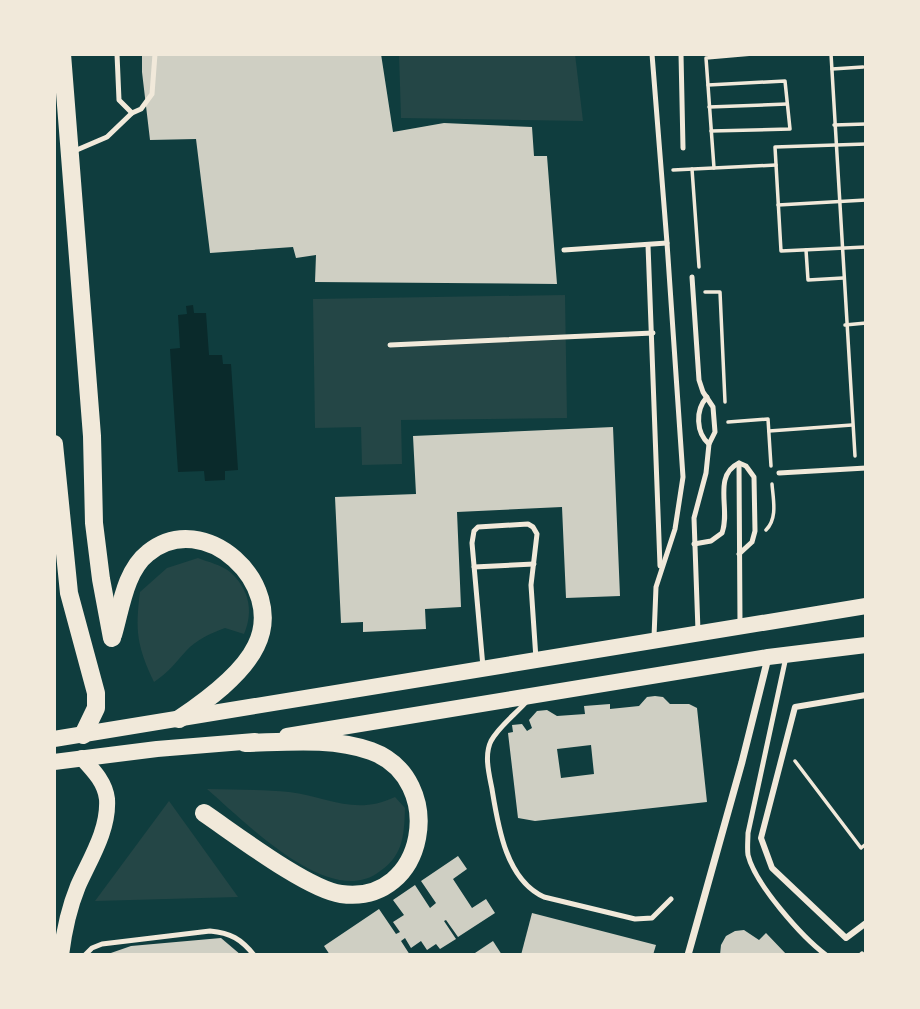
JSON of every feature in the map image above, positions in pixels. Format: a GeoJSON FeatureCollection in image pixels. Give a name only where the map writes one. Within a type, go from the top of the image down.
{"type":"FeatureCollection","features":[{"type":"Feature","properties":{"kind":"highway"},"geometry":{"type":"LineString","coordinates":[[62,54],[61,124],[69,153],[92,436],[94,523],[112,638],[134,568],[164,542],[188,539],[212,544],[234,556],[250,575],[260,597],[262,622],[257,646],[222,687],[179,719]]}},
{"type":"Feature","properties":{"kind":"highway"},"geometry":{"type":"LineString","coordinates":[[54,444],[69,593],[96,694],[96,708],[83,735]]}},
{"type":"Feature","properties":{"kind":"highway"},"geometry":{"type":"LineString","coordinates":[[204,813],[316,885],[340,894],[367,893],[391,883],[405,867],[419,840],[420,813],[411,787],[394,765],[374,752],[350,746],[319,742],[245,743]]}},
{"type":"Feature","properties":{"kind":"main road"},"geometry":{"type":"LineString","coordinates":[[54,739],[866,606]]}},
{"type":"Feature","properties":{"kind":"main road"},"geometry":{"type":"LineString","coordinates":[[54,762],[157,749],[245,743],[787,654],[866,645]]}},
{"type":"Feature","properties":{"kind":"main road"},"geometry":{"type":"LineString","coordinates":[[61,955],[64,932],[77,890],[106,821],[107,797],[101,779],[82,758]]}},
{"type":"Feature","properties":{"kind":"street"},"geometry":{"type":"LineString","coordinates":[[688,955],[743,762],[768,657]]}},
{"type":"Feature","properties":{"kind":"street"},"geometry":{"type":"LineString","coordinates":[[866,695],[795,708],[761,838],[772,868],[846,939],[866,923]]}},
{"type":"Feature","properties":{"kind":"lane"},"geometry":{"type":"LineString","coordinates":[[117,54],[119,100],[132,113]]}},
{"type":"Feature","properties":{"kind":"lane"},"geometry":{"type":"LineString","coordinates":[[69,153],[107,137],[141,108],[152,94],[155,54]]}},
{"type":"Feature","properties":{"kind":"lane"},"geometry":{"type":"LineString","coordinates":[[652,54],[683,478],[676,529],[661,570],[654,604],[654,642]]}},
{"type":"Feature","properties":{"kind":"lane"},"geometry":{"type":"LineString","coordinates":[[681,54],[683,148]]}},
{"type":"Feature","properties":{"kind":"lane"},"geometry":{"type":"LineString","coordinates":[[564,250],[667,243]]}},
{"type":"Feature","properties":{"kind":"lane"},"geometry":{"type":"LineString","coordinates":[[648,245],[661,570]]}},
{"type":"Feature","properties":{"kind":"lane"},"geometry":{"type":"LineString","coordinates":[[692,277],[699,380],[713,407],[715,420],[714,437],[709,444],[706,473],[694,518],[698,635]]}},
{"type":"Feature","properties":{"kind":"lane"},"geometry":{"type":"LineString","coordinates":[[390,345],[653,333]]}},
{"type":"Feature","properties":{"kind":"lane"},"geometry":{"type":"LineString","coordinates":[[707,397],[699,413],[701,433],[709,444]]}},
{"type":"Feature","properties":{"kind":"lane"},"geometry":{"type":"LineString","coordinates":[[694,544],[711,541],[722,533],[725,526],[725,478],[728,471],[740,463]]}},
{"type":"Feature","properties":{"kind":"lane"},"geometry":{"type":"LineString","coordinates":[[740,463],[751,471],[754,478],[755,535],[740,555]]}},
{"type":"Feature","properties":{"kind":"lane"},"geometry":{"type":"LineString","coordinates":[[740,463],[740,627]]}},
{"type":"Feature","properties":{"kind":"lane"},"geometry":{"type":"LineString","coordinates":[[779,473],[866,468]]}},
{"type":"Feature","properties":{"kind":"lane"},"geometry":{"type":"LineString","coordinates":[[483,667],[472,536],[478,527],[528,524],[537,534],[531,585],[536,659]]}},
{"type":"Feature","properties":{"kind":"lane"},"geometry":{"type":"LineString","coordinates":[[474,567],[534,564]]}},
{"type":"Feature","properties":{"kind":"lane"},"geometry":{"type":"LineString","coordinates":[[787,654],[748,833],[748,852],[754,870],[766,889],[826,955]]}},
{"type":"Feature","properties":{"kind":"lane"},"geometry":{"type":"LineString","coordinates":[[533,695],[491,741],[488,754],[497,825],[524,882],[533,892],[544,897],[635,919],[652,918],[671,899]]}},
{"type":"Feature","properties":{"kind":"lane"},"geometry":{"type":"LineString","coordinates":[[85,955],[102,944],[210,931],[239,938],[254,955]]}},
{"type":"Feature","properties":{"kind":"path"},"geometry":{"type":"LineString","coordinates":[[714,168],[706,58],[752,54]]}},
{"type":"Feature","properties":{"kind":"path"},"geometry":{"type":"LineString","coordinates":[[831,54],[845,324],[855,456]]}},
{"type":"Feature","properties":{"kind":"path"},"geometry":{"type":"LineString","coordinates":[[831,69],[863,68]]}},
{"type":"Feature","properties":{"kind":"path"},"geometry":{"type":"LineString","coordinates":[[708,85],[785,81],[790,130],[711,131]]}},
{"type":"Feature","properties":{"kind":"path"},"geometry":{"type":"LineString","coordinates":[[709,107],[788,104]]}},
{"type":"Feature","properties":{"kind":"path"},"geometry":{"type":"LineString","coordinates":[[834,125],[866,124]]}},
{"type":"Feature","properties":{"kind":"path"},"geometry":{"type":"LineString","coordinates":[[866,144],[775,147],[781,251],[866,247]]}},
{"type":"Feature","properties":{"kind":"path"},"geometry":{"type":"LineString","coordinates":[[662,170],[776,165]]}},
{"type":"Feature","properties":{"kind":"path"},"geometry":{"type":"LineString","coordinates":[[692,169],[700,278]]}},
{"type":"Feature","properties":{"kind":"path"},"geometry":{"type":"LineString","coordinates":[[778,205],[866,200]]}},
{"type":"Feature","properties":{"kind":"path"},"geometry":{"type":"LineString","coordinates":[[807,250],[808,280],[843,278]]}},
{"type":"Feature","properties":{"kind":"path"},"geometry":{"type":"LineString","coordinates":[[701,292],[720,292],[725,409]]}},
{"type":"Feature","properties":{"kind":"path"},"geometry":{"type":"LineString","coordinates":[[845,324],[866,323]]}},
{"type":"Feature","properties":{"kind":"path"},"geometry":{"type":"LineString","coordinates":[[726,422],[768,419],[774,515],[770,527],[755,535]]}},
{"type":"Feature","properties":{"kind":"path"},"geometry":{"type":"LineString","coordinates":[[769,431],[852,425]]}},
{"type":"Feature","properties":{"kind":"path"},"geometry":{"type":"LineString","coordinates":[[785,748],[861,848],[866,844]]}},
{"type":"Feature","properties":{"kind":"shaded area"},"geometry":{"type":"Polygon","coordinates":[[[399,54],[575,54],[583,121],[401,118],[399,54]]]}},
{"type":"Feature","properties":{"kind":"shaded area"},"geometry":{"type":"Polygon","coordinates":[[[565,295],[567,418],[401,420],[402,464],[362,465],[361,427],[315,428],[313,299],[565,295]]]}},
{"type":"Feature","properties":{"kind":"shaded area"},"geometry":{"type":"Polygon","coordinates":[[[193,305],[194,313],[206,313],[209,355],[222,355],[223,364],[231,364],[238,470],[225,471],[225,480],[205,481],[204,471],[178,472],[170,349],[180,348],[178,315],[187,314],[186,306],[193,305]]]}},
{"type":"Feature","properties":{"kind":"shaded area"},"geometry":{"type":"Polygon","coordinates":[[[198,558],[227,570],[242,586],[249,609],[244,634],[225,628],[199,640],[154,682],[139,638],[140,592],[167,568],[198,558]]]}},
{"type":"Feature","properties":{"kind":"shaded area"},"geometry":{"type":"Polygon","coordinates":[[[207,789],[289,792],[354,805],[367,805],[395,797],[405,808],[403,838],[392,861],[376,874],[356,881],[334,879],[286,855],[207,789]]]}},
{"type":"Feature","properties":{"kind":"shaded area"},"geometry":{"type":"Polygon","coordinates":[[[169,801],[238,897],[95,901],[169,801]]]}},
{"type":"Feature","properties":{"kind":"building"},"geometry":{"type":"Polygon","coordinates":[[[142,54],[381,54],[393,132],[444,123],[532,127],[534,156],[547,156],[557,284],[315,282],[316,255],[296,258],[293,247],[210,253],[196,139],[150,140],[142,54]]]}},
{"type":"Feature","properties":{"kind":"building"},"geometry":{"type":"Polygon","coordinates":[[[613,427],[620,596],[566,598],[562,507],[457,512],[461,607],[425,609],[426,629],[363,632],[363,622],[341,623],[335,497],[416,494],[413,436],[613,427]]]}},
{"type":"Feature","properties":{"kind":"building"},"geometry":{"type":"Polygon","coordinates":[[[647,697],[663,697],[670,704],[689,704],[697,708],[707,802],[535,821],[518,818],[508,733],[513,732],[512,725],[522,724],[527,731],[532,728],[529,720],[537,711],[547,710],[557,716],[585,714],[584,706],[610,704],[610,709],[639,706],[647,697]],[[591,745],[557,749],[561,778],[594,774],[591,745]]]}},
{"type":"Feature","properties":{"kind":"building"},"geometry":{"type":"Polygon","coordinates":[[[458,856],[467,869],[453,879],[472,908],[486,899],[495,913],[458,937],[446,920],[444,921],[456,939],[440,949],[436,944],[427,950],[421,941],[411,948],[405,938],[401,941],[410,955],[330,955],[324,946],[379,909],[396,934],[400,932],[393,922],[404,915],[393,900],[415,885],[430,908],[436,903],[421,881],[458,856]]]}},
{"type":"Feature","properties":{"kind":"building"},"geometry":{"type":"Polygon","coordinates":[[[532,913],[656,945],[653,955],[521,955],[532,913]]]}},
{"type":"Feature","properties":{"kind":"building"},"geometry":{"type":"Polygon","coordinates":[[[744,930],[759,940],[766,933],[787,955],[720,955],[726,936],[744,930]]]}},
{"type":"Feature","properties":{"kind":"building"},"geometry":{"type":"Polygon","coordinates":[[[221,938],[241,955],[108,954],[131,946],[221,938]]]}},
{"type":"Feature","properties":{"kind":"building"},"geometry":{"type":"Polygon","coordinates":[[[493,941],[502,955],[472,955],[493,941]]]}}]}
